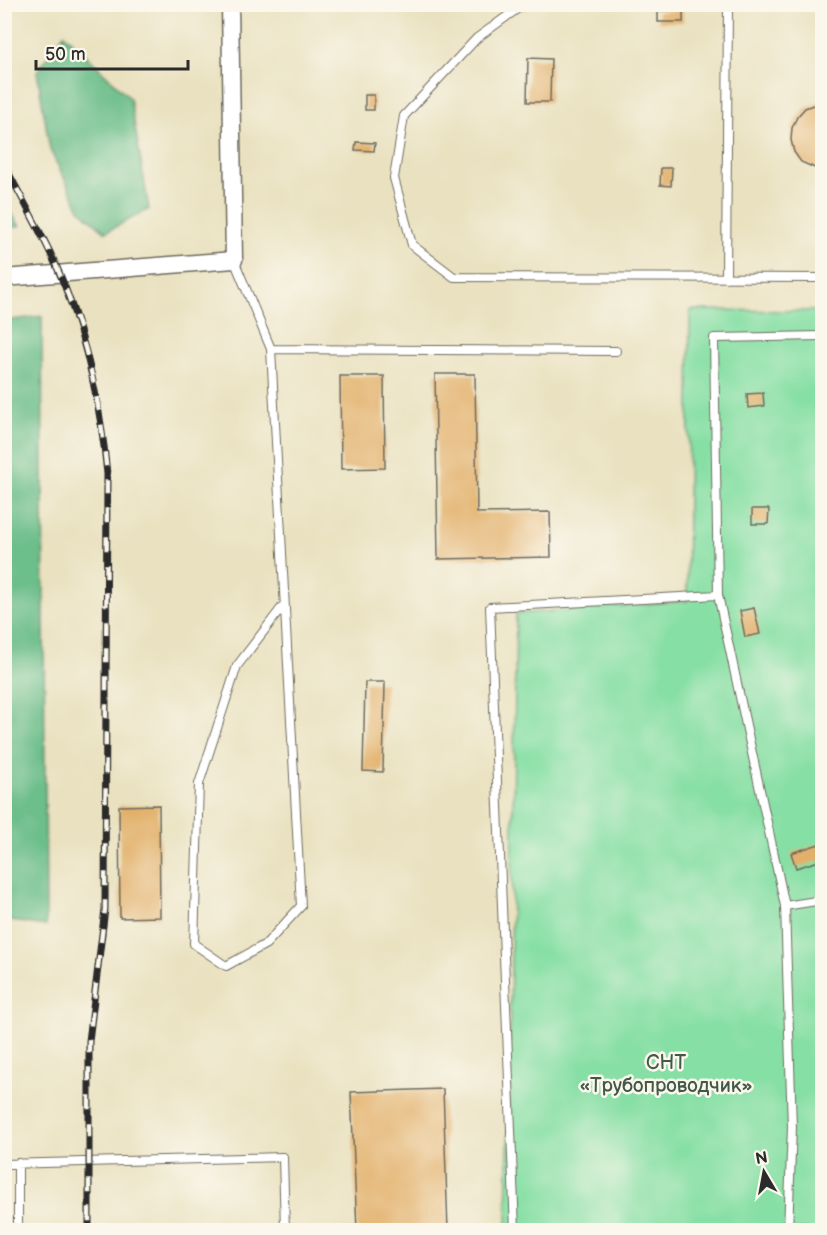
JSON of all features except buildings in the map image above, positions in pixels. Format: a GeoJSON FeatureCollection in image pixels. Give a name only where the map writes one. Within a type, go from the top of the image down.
{"type":"FeatureCollection","features":[{"type":"Feature","properties":{"kind":"street"},"geometry":{"type":"LineString","coordinates":[[4,278],[234,260],[230,4]]}},
{"type":"Feature","properties":{"kind":"lane"},"geometry":{"type":"LineString","coordinates":[[524,4],[477,38],[404,116],[394,178],[412,245],[454,277],[822,278]]}},
{"type":"Feature","properties":{"kind":"lane"},"geometry":{"type":"LineString","coordinates":[[726,278],[728,4]]}},
{"type":"Feature","properties":{"kind":"lane"},"geometry":{"type":"LineString","coordinates":[[234,260],[271,349],[283,606],[301,906],[266,944],[226,966],[194,944],[200,784],[237,666],[283,606]]}},
{"type":"Feature","properties":{"kind":"lane"},"geometry":{"type":"LineString","coordinates":[[788,1230],[792,1127],[785,906],[718,595],[714,338],[822,336]]}},
{"type":"Feature","properties":{"kind":"lane"},"geometry":{"type":"LineString","coordinates":[[271,349],[616,351]]}},
{"type":"Feature","properties":{"kind":"lane"},"geometry":{"type":"LineString","coordinates":[[515,1230],[490,607],[718,595]]}},
{"type":"Feature","properties":{"kind":"lane"},"geometry":{"type":"LineString","coordinates":[[785,906],[822,900]]}},
{"type":"Feature","properties":{"kind":"lane"},"geometry":{"type":"LineString","coordinates":[[4,1164],[283,1157],[285,1230]]}},
{"type":"Feature","properties":{"kind":"lane"},"geometry":{"type":"LineString","coordinates":[[18,1163],[18,1230]]}},
{"type":"Feature","properties":{"kind":"green space"},"geometry":{"type":"Polygon","coordinates":[[[64,34],[130,98],[149,209],[106,232],[81,211],[50,150],[37,72],[64,34]]]}},
{"type":"Feature","properties":{"kind":"green space"},"geometry":{"type":"Polygon","coordinates":[[[5,205],[20,226],[5,229],[5,205]]]}},
{"type":"Feature","properties":{"kind":"green space","name":"СНТ «Трубопроводчик»"},"geometry":{"type":"Polygon","coordinates":[[[690,310],[822,311],[822,1230],[507,1230],[516,614],[687,601],[690,310]]]}},
{"type":"Feature","properties":{"kind":"green space"},"geometry":{"type":"Polygon","coordinates":[[[42,316],[46,926],[4,920],[5,321],[42,316]]]}},
{"type":"Feature","properties":{"kind":"railway"},"geometry":{"type":"LineString","coordinates":[[4,164],[52,256],[81,333],[93,379],[107,474],[105,909],[89,1041],[89,1230]]}}]}
